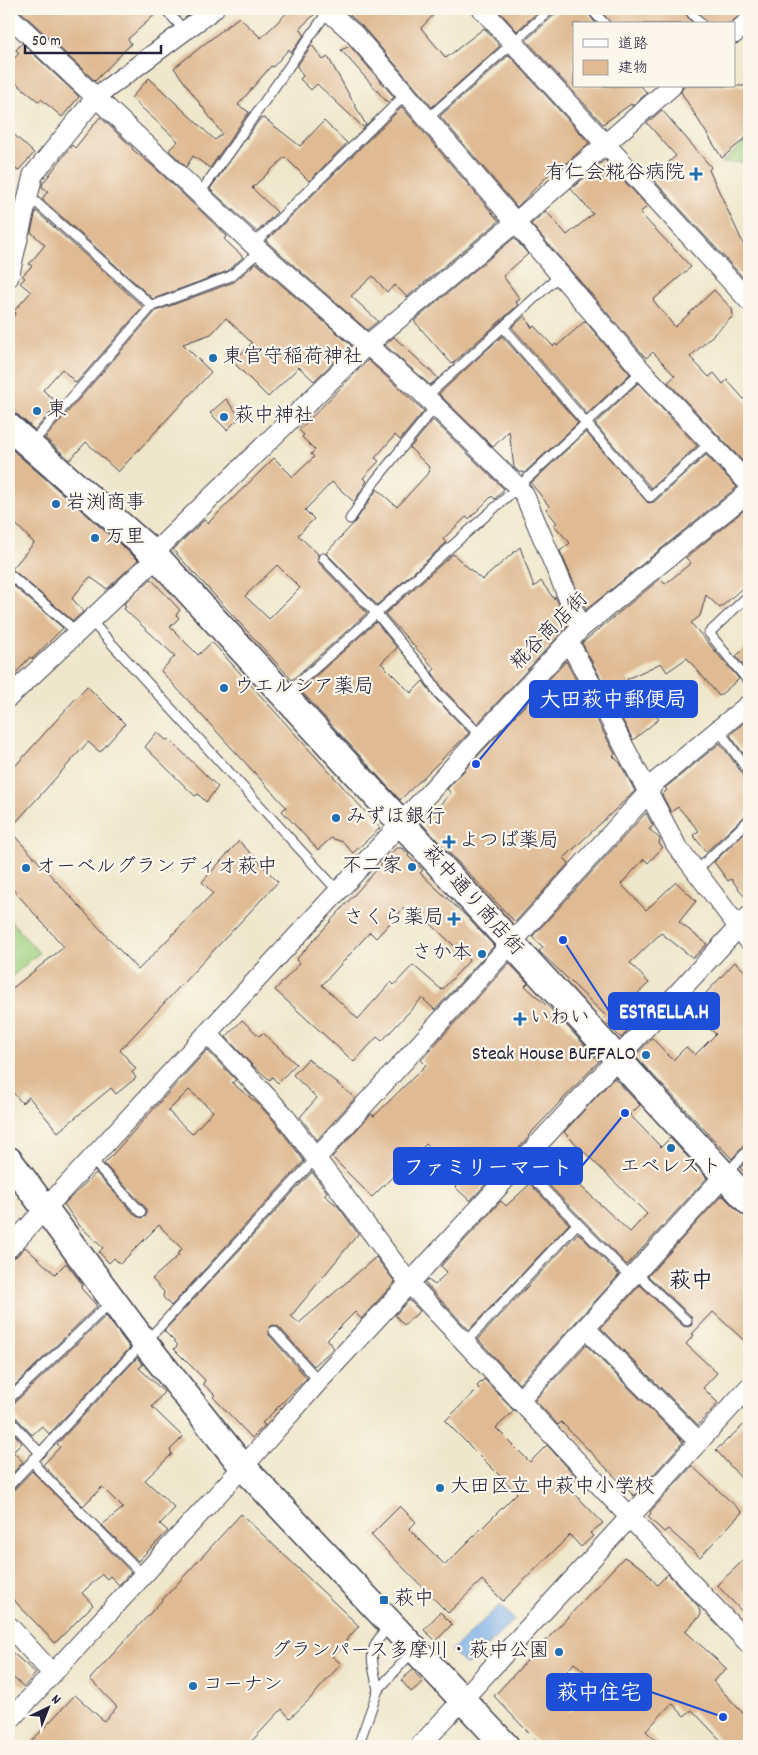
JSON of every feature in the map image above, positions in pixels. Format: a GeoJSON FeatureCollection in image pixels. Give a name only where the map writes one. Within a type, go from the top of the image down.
{"type":"FeatureCollection","features":[{"type":"Feature","properties":{"kind":"street"},"geometry":{"type":"LineString","coordinates":[[9,277],[33,175],[97,96],[214,9]]}},
{"type":"Feature","properties":{"kind":"street"},"geometry":{"type":"LineString","coordinates":[[482,9],[749,301]]}},
{"type":"Feature","properties":{"kind":"street"},"geometry":{"type":"LineString","coordinates":[[327,10],[354,34],[642,371],[749,484]]}},
{"type":"Feature","properties":{"kind":"street"},"geometry":{"type":"LineString","coordinates":[[9,16],[97,96],[257,248],[431,402],[518,487],[524,494],[581,628]]}},
{"type":"Feature","properties":{"kind":"street"},"geometry":{"type":"LineString","coordinates":[[736,32],[749,21]]}},
{"type":"Feature","properties":{"kind":"street"},"geometry":{"type":"LineString","coordinates":[[9,697],[149,565],[161,546],[367,345],[516,222],[604,143],[670,88]]}},
{"type":"Feature","properties":{"kind":"street","name":"萩中通り商店街"},"geometry":{"type":"LineString","coordinates":[[9,427],[156,556],[285,695],[406,817],[510,943],[749,1202]]}},
{"type":"Feature","properties":{"kind":"street","name":"糀谷商店街"},"geometry":{"type":"LineString","coordinates":[[9,1248],[581,628],[749,492]]}},
{"type":"Feature","properties":{"kind":"street"},"geometry":{"type":"LineString","coordinates":[[9,1721],[616,1059],[745,929],[694,872],[676,846],[568,642]]}},
{"type":"Feature","properties":{"kind":"street"},"geometry":{"type":"LineString","coordinates":[[316,1158],[647,794],[655,782],[749,704]]}},
{"type":"Feature","properties":{"kind":"street"},"geometry":{"type":"LineString","coordinates":[[208,1034],[283,1114],[410,1284],[749,1644]]}},
{"type":"Feature","properties":{"kind":"street"},"geometry":{"type":"LineString","coordinates":[[9,1160],[144,1342],[243,1467],[506,1746]]}},
{"type":"Feature","properties":{"kind":"street"},"geometry":{"type":"LineString","coordinates":[[519,1400],[725,1175]]}},
{"type":"Feature","properties":{"kind":"street"},"geometry":{"type":"LineString","coordinates":[[586,1328],[699,1442]]}},
{"type":"Feature","properties":{"kind":"street"},"geometry":{"type":"LineString","coordinates":[[420,1746],[749,1387]]}},
{"type":"Feature","properties":{"kind":"street"},"geometry":{"type":"LineString","coordinates":[[9,1626],[52,1673]]}},
{"type":"Feature","properties":{"kind":"lane"},"geometry":{"type":"LineString","coordinates":[[165,9],[185,31]]}},
{"type":"Feature","properties":{"kind":"lane"},"geometry":{"type":"LineString","coordinates":[[427,119],[551,9]]}},
{"type":"Feature","properties":{"kind":"lane"},"geometry":{"type":"LineString","coordinates":[[591,9],[602,22]]}},
{"type":"Feature","properties":{"kind":"lane"},"geometry":{"type":"LineString","coordinates":[[688,9],[699,22]]}},
{"type":"Feature","properties":{"kind":"lane"},"geometry":{"type":"LineString","coordinates":[[200,193],[327,10]]}},
{"type":"Feature","properties":{"kind":"lane"},"geometry":{"type":"LineString","coordinates":[[30,446],[152,306],[231,276],[406,94]]}},
{"type":"Feature","properties":{"kind":"lane"},"geometry":{"type":"LineString","coordinates":[[28,195],[152,306]]}},
{"type":"Feature","properties":{"kind":"lane"},"geometry":{"type":"LineString","coordinates":[[350,519],[431,402],[503,326],[560,274]]}},
{"type":"Feature","properties":{"kind":"lane"},"geometry":{"type":"LineString","coordinates":[[503,326],[650,497],[710,443]]}},
{"type":"Feature","properties":{"kind":"lane"},"geometry":{"type":"LineString","coordinates":[[285,695],[518,487],[642,371]]}},
{"type":"Feature","properties":{"kind":"lane"},"geometry":{"type":"LineString","coordinates":[[323,558],[377,614],[425,672],[438,693],[481,736]]}},
{"type":"Feature","properties":{"kind":"lane"},"geometry":{"type":"LineString","coordinates":[[9,574],[84,627],[338,891]]}},
{"type":"Feature","properties":{"kind":"lane"},"geometry":{"type":"LineString","coordinates":[[749,595],[709,633],[749,682]]}},
{"type":"Feature","properties":{"kind":"lane"},"geometry":{"type":"LineString","coordinates":[[718,730],[749,772]]}},
{"type":"Feature","properties":{"kind":"lane"},"geometry":{"type":"LineString","coordinates":[[694,872],[749,820]]}},
{"type":"Feature","properties":{"kind":"lane"},"geometry":{"type":"LineString","coordinates":[[725,1175],[749,1149]]}},
{"type":"Feature","properties":{"kind":"lane"},"geometry":{"type":"LineString","coordinates":[[9,1486],[316,1158]]}},
{"type":"Feature","properties":{"kind":"lane"},"geometry":{"type":"LineString","coordinates":[[91,1159],[141,1212]]}},
{"type":"Feature","properties":{"kind":"lane"},"geometry":{"type":"LineString","coordinates":[[520,1165],[577,1224],[633,1276],[687,1321]]}},
{"type":"Feature","properties":{"kind":"lane"},"geometry":{"type":"LineString","coordinates":[[465,1343],[577,1224]]}},
{"type":"Feature","properties":{"kind":"lane"},"geometry":{"type":"LineString","coordinates":[[9,1399],[112,1300]]}},
{"type":"Feature","properties":{"kind":"lane"},"geometry":{"type":"LineString","coordinates":[[274,1331],[319,1381]]}},
{"type":"Feature","properties":{"kind":"lane"},"geometry":{"type":"LineString","coordinates":[[9,1418],[36,1456],[38,1469],[143,1574]]}},
{"type":"Feature","properties":{"kind":"lane"},"geometry":{"type":"LineString","coordinates":[[378,1690],[370,1660],[372,1649],[378,1638],[391,1624]]}},
{"type":"Feature","properties":{"kind":"lane"},"geometry":{"type":"LineString","coordinates":[[358,1746],[378,1690],[415,1649]]}},
{"type":"Feature","properties":{"kind":"green space"},"geometry":{"type":"Polygon","coordinates":[[[749,139],[749,162],[721,163],[749,139]]]}},
{"type":"Feature","properties":{"kind":"green space"},"geometry":{"type":"Polygon","coordinates":[[[9,918],[39,953],[9,979],[9,918]]]}},
{"type":"Feature","properties":{"kind":"water"},"geometry":{"type":"Polygon","coordinates":[[[500,1605],[514,1620],[466,1666],[451,1651],[500,1605]]]}},
{"type":"Feature","properties":{"kind":"building"},"geometry":{"type":"Polygon","coordinates":[[[18,9],[159,9],[159,11],[128,39],[131,44],[95,81],[18,9]]]}},
{"type":"Feature","properties":{"kind":"building"},"geometry":{"type":"Polygon","coordinates":[[[291,9],[315,9],[316,13],[300,28],[304,35],[291,53],[289,49],[273,67],[271,66],[238,105],[249,112],[210,168],[193,156],[186,167],[169,150],[178,141],[131,98],[149,78],[215,140],[222,134],[174,68],[239,17],[261,38],[291,9]]]}},
{"type":"Feature","properties":{"kind":"building"},"geometry":{"type":"Polygon","coordinates":[[[343,9],[439,9],[421,28],[446,58],[484,28],[500,46],[432,107],[362,26],[343,9]]]}},
{"type":"Feature","properties":{"kind":"building"},"geometry":{"type":"Polygon","coordinates":[[[497,9],[538,9],[540,10],[517,31],[497,9]]]}},
{"type":"Feature","properties":{"kind":"building"},"geometry":{"type":"Polygon","coordinates":[[[561,9],[585,9],[595,22],[573,22],[573,88],[643,88],[647,93],[632,106],[631,104],[603,124],[526,40],[561,9]]]}},
{"type":"Feature","properties":{"kind":"building"},"geometry":{"type":"Polygon","coordinates":[[[599,9],[682,9],[692,22],[609,22],[599,9]]]}},
{"type":"Feature","properties":{"kind":"building"},"geometry":{"type":"Polygon","coordinates":[[[696,9],[749,9],[732,22],[706,22],[696,9]]]}},
{"type":"Feature","properties":{"kind":"building"},"geometry":{"type":"Polygon","coordinates":[[[22,43],[79,97],[62,117],[41,99],[39,102],[9,77],[9,65],[19,53],[16,50],[22,43]]]}},
{"type":"Feature","properties":{"kind":"building"},"geometry":{"type":"Polygon","coordinates":[[[312,45],[323,60],[328,57],[366,125],[363,127],[317,84],[311,90],[300,79],[303,76],[297,66],[312,45]]]}},
{"type":"Feature","properties":{"kind":"building"},"geometry":{"type":"Polygon","coordinates":[[[350,46],[394,97],[388,103],[341,50],[350,46]]]}},
{"type":"Feature","properties":{"kind":"building"},"geometry":{"type":"Polygon","coordinates":[[[509,55],[589,143],[555,173],[553,170],[517,207],[440,116],[509,55]]]}},
{"type":"Feature","properties":{"kind":"building"},"geometry":{"type":"Polygon","coordinates":[[[736,86],[749,86],[749,135],[722,158],[681,92],[682,88],[736,88],[736,86]]]}},
{"type":"Feature","properties":{"kind":"building"},"geometry":{"type":"Polygon","coordinates":[[[402,107],[499,221],[407,297],[395,285],[387,292],[373,276],[351,296],[378,321],[367,330],[266,241],[402,107]]]}},
{"type":"Feature","properties":{"kind":"building"},"geometry":{"type":"Polygon","coordinates":[[[662,110],[711,167],[709,170],[749,256],[749,284],[651,177],[676,156],[647,123],[662,110]]]}},
{"type":"Feature","properties":{"kind":"building"},"geometry":{"type":"Polygon","coordinates":[[[100,117],[227,236],[224,239],[243,257],[228,271],[153,299],[42,199],[48,191],[42,187],[43,183],[72,145],[75,148],[100,117]]]}},
{"type":"Feature","properties":{"kind":"building"},"geometry":{"type":"Polygon","coordinates":[[[264,118],[300,146],[324,121],[347,143],[309,181],[285,157],[252,188],[277,212],[257,232],[210,189],[260,119],[264,118]]]}},
{"type":"Feature","properties":{"kind":"building"},"geometry":{"type":"Polygon","coordinates":[[[9,130],[34,153],[18,171],[9,163],[9,130]]]}},
{"type":"Feature","properties":{"kind":"building"},"geometry":{"type":"Polygon","coordinates":[[[605,160],[647,206],[640,213],[691,267],[653,300],[675,327],[714,290],[732,309],[733,316],[690,357],[709,377],[714,373],[723,384],[727,380],[749,405],[749,468],[668,382],[675,376],[653,352],[646,358],[531,224],[546,211],[567,235],[593,214],[571,189],[605,160]]]}},
{"type":"Feature","properties":{"kind":"building"},"geometry":{"type":"Polygon","coordinates":[[[36,211],[143,307],[76,383],[62,369],[43,390],[58,404],[35,430],[18,415],[9,412],[9,322],[16,313],[14,311],[31,292],[20,283],[25,278],[22,276],[32,266],[29,264],[45,245],[31,232],[36,211]]]}},
{"type":"Feature","properties":{"kind":"building"},"geometry":{"type":"Polygon","coordinates":[[[514,238],[528,254],[503,276],[520,299],[516,302],[518,305],[452,364],[414,321],[514,238]]]}},
{"type":"Feature","properties":{"kind":"building"},"geometry":{"type":"Polygon","coordinates":[[[256,263],[351,345],[314,381],[299,367],[268,397],[233,362],[252,343],[226,318],[211,334],[183,344],[211,372],[118,472],[86,442],[70,460],[45,438],[156,311],[234,282],[256,263]]]}},
{"type":"Feature","properties":{"kind":"building"},"geometry":{"type":"Polygon","coordinates":[[[525,316],[532,328],[534,326],[553,346],[556,344],[557,346],[585,321],[630,374],[587,414],[512,327],[525,316]]]}},
{"type":"Feature","properties":{"kind":"building"},"geometry":{"type":"Polygon","coordinates":[[[502,336],[578,423],[524,473],[522,471],[520,473],[514,467],[509,431],[493,447],[439,394],[502,336]]]}},
{"type":"Feature","properties":{"kind":"building"},"geometry":{"type":"Polygon","coordinates":[[[394,337],[438,378],[430,385],[385,345],[394,337]]]}},
{"type":"Feature","properties":{"kind":"building"},"geometry":{"type":"Polygon","coordinates":[[[368,360],[424,411],[400,440],[395,435],[375,458],[379,461],[363,478],[367,481],[354,502],[332,482],[305,510],[314,519],[298,535],[318,554],[318,562],[367,613],[292,680],[173,550],[204,520],[208,523],[274,458],[293,477],[314,457],[311,454],[315,450],[302,437],[304,435],[299,430],[368,360]],[[277,565],[245,596],[269,619],[300,588],[277,565]]]}},
{"type":"Feature","properties":{"kind":"building"},"geometry":{"type":"Polygon","coordinates":[[[638,383],[697,446],[651,488],[595,424],[638,383]]]}},
{"type":"Feature","properties":{"kind":"building"},"geometry":{"type":"Polygon","coordinates":[[[226,399],[240,417],[227,430],[210,413],[226,399]]]}},
{"type":"Feature","properties":{"kind":"building"},"geometry":{"type":"Polygon","coordinates":[[[433,420],[504,489],[495,499],[492,496],[469,519],[466,517],[443,539],[446,543],[377,605],[326,553],[355,522],[377,489],[397,507],[430,471],[429,467],[410,448],[433,420]]]}},
{"type":"Feature","properties":{"kind":"building"},"geometry":{"type":"Polygon","coordinates":[[[586,432],[648,503],[654,502],[706,455],[737,487],[586,610],[560,551],[570,543],[554,525],[557,523],[546,509],[549,506],[531,483],[586,432]]]}},
{"type":"Feature","properties":{"kind":"building"},"geometry":{"type":"Polygon","coordinates":[[[9,447],[138,560],[107,589],[90,577],[72,598],[83,612],[73,621],[12,569],[34,543],[9,517],[9,447]]]}},
{"type":"Feature","properties":{"kind":"building"},"geometry":{"type":"Polygon","coordinates":[[[749,506],[749,582],[720,608],[706,595],[700,616],[691,623],[739,679],[719,696],[687,658],[667,672],[661,663],[627,679],[659,719],[633,740],[582,643],[660,579],[665,584],[691,563],[686,558],[749,506]]]}},
{"type":"Feature","properties":{"kind":"building"},"geometry":{"type":"Polygon","coordinates":[[[520,547],[534,587],[541,581],[554,599],[555,596],[568,626],[477,724],[443,689],[432,672],[435,669],[385,614],[453,554],[482,580],[520,547]]]}},
{"type":"Feature","properties":{"kind":"building"},"geometry":{"type":"Polygon","coordinates":[[[151,579],[180,610],[176,615],[179,618],[170,627],[198,655],[212,642],[380,828],[353,853],[343,842],[331,838],[318,850],[282,811],[286,807],[161,671],[175,656],[124,609],[126,607],[124,604],[151,579]]]}},
{"type":"Feature","properties":{"kind":"building"},"geometry":{"type":"Polygon","coordinates":[[[9,582],[63,628],[32,659],[30,657],[9,681],[9,582]]]}},
{"type":"Feature","properties":{"kind":"building"},"geometry":{"type":"Polygon","coordinates":[[[376,622],[397,648],[381,663],[411,693],[423,681],[434,697],[469,733],[400,800],[300,690],[376,622]]]}},
{"type":"Feature","properties":{"kind":"building"},"geometry":{"type":"Polygon","coordinates":[[[749,645],[749,671],[748,671],[736,656],[749,645]]]}},
{"type":"Feature","properties":{"kind":"building"},"geometry":{"type":"Polygon","coordinates":[[[566,661],[615,754],[613,756],[620,763],[635,791],[564,858],[569,863],[515,922],[422,824],[451,793],[447,789],[566,661]]]}},
{"type":"Feature","properties":{"kind":"building"},"geometry":{"type":"Polygon","coordinates":[[[87,686],[125,724],[100,752],[88,742],[9,830],[9,773],[87,686]]]}},
{"type":"Feature","properties":{"kind":"building"},"geometry":{"type":"Polygon","coordinates":[[[749,718],[749,762],[730,735],[749,718]]]}},
{"type":"Feature","properties":{"kind":"building"},"geometry":{"type":"Polygon","coordinates":[[[157,732],[166,740],[169,739],[218,787],[206,802],[198,794],[195,796],[145,747],[157,732]]]}},
{"type":"Feature","properties":{"kind":"building"},"geometry":{"type":"Polygon","coordinates":[[[720,743],[744,776],[749,778],[749,814],[706,852],[693,835],[699,831],[678,807],[671,812],[662,795],[667,790],[665,788],[720,743]]]}},
{"type":"Feature","properties":{"kind":"building"},"geometry":{"type":"Polygon","coordinates":[[[646,813],[653,826],[649,829],[660,839],[659,844],[663,847],[648,863],[644,859],[621,884],[646,910],[676,882],[696,901],[679,922],[707,944],[693,958],[661,933],[630,963],[649,983],[635,996],[648,1009],[621,1038],[603,1020],[606,1016],[539,951],[543,947],[532,937],[646,813]]]}},
{"type":"Feature","properties":{"kind":"building"},"geometry":{"type":"Polygon","coordinates":[[[749,828],[749,902],[731,879],[728,881],[714,862],[749,828]]]}},
{"type":"Feature","properties":{"kind":"building"},"geometry":{"type":"Polygon","coordinates":[[[9,830],[138,970],[213,893],[202,882],[239,841],[278,882],[120,1050],[136,1069],[132,1072],[136,1078],[116,1094],[111,1088],[58,1132],[29,1097],[22,1103],[9,1088],[9,991],[64,947],[9,885],[9,830]]]}},
{"type":"Feature","properties":{"kind":"building"},"geometry":{"type":"Polygon","coordinates":[[[396,848],[402,848],[409,854],[408,856],[423,870],[420,873],[465,915],[494,946],[435,1010],[422,998],[382,1041],[377,1037],[354,1062],[275,990],[300,963],[296,960],[396,848]],[[412,906],[408,911],[404,908],[376,938],[370,932],[322,985],[358,1019],[391,982],[394,985],[413,965],[442,990],[469,960],[412,906]]]}},
{"type":"Feature","properties":{"kind":"building"},"geometry":{"type":"Polygon","coordinates":[[[735,962],[749,975],[749,1143],[744,1145],[732,1159],[635,1056],[652,1038],[673,1060],[686,1047],[695,1055],[716,1034],[710,1029],[712,1027],[692,1008],[735,962]]]}},
{"type":"Feature","properties":{"kind":"building"},"geometry":{"type":"Polygon","coordinates":[[[509,963],[528,983],[525,986],[555,1013],[599,1061],[470,1201],[455,1187],[462,1180],[426,1144],[372,1197],[332,1157],[371,1114],[374,1116],[426,1065],[421,1060],[509,963]]]}},
{"type":"Feature","properties":{"kind":"building"},"geometry":{"type":"Polygon","coordinates":[[[242,1020],[259,1036],[263,1033],[296,1064],[278,1083],[272,1077],[270,1080],[252,1065],[226,1037],[242,1020]]]}},
{"type":"Feature","properties":{"kind":"building"},"geometry":{"type":"Polygon","coordinates":[[[207,1050],[236,1080],[232,1083],[257,1103],[274,1121],[304,1161],[171,1306],[163,1297],[164,1292],[152,1279],[179,1255],[177,1254],[182,1249],[159,1225],[120,1264],[114,1258],[109,1263],[99,1252],[103,1248],[78,1224],[64,1204],[96,1173],[136,1216],[142,1218],[146,1216],[146,1208],[104,1164],[207,1050]],[[189,1090],[168,1111],[192,1134],[213,1111],[189,1090]]]}},
{"type":"Feature","properties":{"kind":"building"},"geometry":{"type":"Polygon","coordinates":[[[308,1059],[355,1098],[317,1140],[300,1117],[317,1098],[293,1075],[308,1059]]]}},
{"type":"Feature","properties":{"kind":"building"},"geometry":{"type":"Polygon","coordinates":[[[614,1078],[640,1105],[630,1115],[661,1147],[670,1138],[707,1178],[627,1265],[536,1172],[536,1163],[545,1153],[630,1232],[647,1214],[564,1132],[614,1078]]]}},
{"type":"Feature","properties":{"kind":"building"},"geometry":{"type":"Polygon","coordinates":[[[749,1158],[749,1177],[740,1168],[749,1158]]]}},
{"type":"Feature","properties":{"kind":"building"},"geometry":{"type":"Polygon","coordinates":[[[312,1172],[327,1192],[324,1195],[338,1206],[358,1234],[291,1316],[299,1323],[376,1257],[395,1282],[361,1319],[355,1312],[327,1340],[334,1348],[314,1366],[279,1327],[273,1325],[270,1327],[269,1335],[307,1378],[262,1423],[265,1425],[252,1438],[213,1397],[215,1395],[203,1384],[205,1380],[174,1349],[178,1345],[164,1331],[312,1172]]]}},
{"type":"Feature","properties":{"kind":"building"},"geometry":{"type":"Polygon","coordinates":[[[530,1184],[569,1224],[469,1330],[425,1283],[428,1280],[435,1285],[447,1272],[441,1266],[501,1201],[506,1206],[530,1184]]]}},
{"type":"Feature","properties":{"kind":"building"},"geometry":{"type":"Polygon","coordinates":[[[722,1195],[749,1221],[749,1345],[713,1312],[692,1334],[694,1335],[686,1344],[717,1373],[703,1388],[718,1403],[698,1425],[601,1328],[640,1285],[683,1326],[688,1327],[692,1325],[691,1316],[648,1276],[722,1195]]]}},
{"type":"Feature","properties":{"kind":"building"},"geometry":{"type":"Polygon","coordinates":[[[578,1233],[619,1275],[519,1384],[478,1339],[578,1233]]]}},
{"type":"Feature","properties":{"kind":"building"},"geometry":{"type":"Polygon","coordinates":[[[25,1247],[55,1274],[66,1263],[82,1284],[81,1288],[97,1306],[9,1391],[9,1259],[17,1256],[25,1247]]]}},
{"type":"Feature","properties":{"kind":"building"},"geometry":{"type":"Polygon","coordinates":[[[409,1300],[420,1311],[404,1325],[395,1315],[409,1300]]]}},
{"type":"Feature","properties":{"kind":"building"},"geometry":{"type":"Polygon","coordinates":[[[106,1316],[130,1348],[49,1434],[42,1426],[32,1435],[14,1415],[9,1413],[9,1405],[13,1404],[106,1316]]]}},
{"type":"Feature","properties":{"kind":"building"},"geometry":{"type":"Polygon","coordinates":[[[586,1345],[683,1442],[634,1496],[561,1422],[558,1425],[535,1400],[586,1345]]]}},
{"type":"Feature","properties":{"kind":"building"},"geometry":{"type":"Polygon","coordinates":[[[137,1358],[143,1365],[139,1368],[164,1392],[152,1407],[183,1437],[170,1450],[172,1454],[145,1480],[175,1508],[160,1524],[168,1531],[138,1561],[102,1525],[123,1508],[102,1487],[83,1506],[43,1465],[60,1447],[57,1444],[137,1358]]]}},
{"type":"Feature","properties":{"kind":"building"},"geometry":{"type":"Polygon","coordinates":[[[484,1379],[514,1411],[496,1428],[530,1462],[547,1445],[577,1478],[568,1487],[603,1523],[590,1533],[593,1536],[581,1547],[570,1535],[503,1601],[482,1580],[448,1613],[371,1535],[400,1506],[416,1522],[409,1529],[445,1565],[517,1493],[445,1421],[479,1388],[477,1386],[484,1379]]]}},
{"type":"Feature","properties":{"kind":"building"},"geometry":{"type":"Polygon","coordinates":[[[749,1420],[749,1487],[716,1450],[749,1420]]]}},
{"type":"Feature","properties":{"kind":"building"},"geometry":{"type":"Polygon","coordinates":[[[9,1428],[22,1443],[13,1452],[23,1462],[9,1477],[9,1428]]]}},
{"type":"Feature","properties":{"kind":"building"},"geometry":{"type":"Polygon","coordinates":[[[692,1466],[742,1512],[700,1557],[668,1529],[664,1532],[648,1517],[650,1512],[692,1466]]]}},
{"type":"Feature","properties":{"kind":"building"},"geometry":{"type":"Polygon","coordinates":[[[32,1471],[131,1572],[119,1585],[110,1576],[107,1579],[102,1574],[82,1593],[93,1605],[55,1643],[9,1595],[9,1492],[14,1490],[32,1471]]]}},
{"type":"Feature","properties":{"kind":"building","name":"コーナン"},"geometry":{"type":"Polygon","coordinates":[[[241,1514],[359,1626],[332,1656],[341,1664],[309,1700],[290,1718],[282,1709],[247,1746],[27,1746],[75,1695],[104,1721],[117,1707],[90,1679],[241,1514]]]}},
{"type":"Feature","properties":{"kind":"building"},"geometry":{"type":"Polygon","coordinates":[[[749,1555],[749,1619],[717,1585],[749,1555]]]}},
{"type":"Feature","properties":{"kind":"building"},"geometry":{"type":"Polygon","coordinates":[[[624,1557],[644,1569],[657,1585],[668,1574],[698,1606],[701,1615],[685,1631],[727,1669],[713,1681],[749,1720],[749,1746],[726,1746],[692,1710],[684,1716],[672,1703],[646,1731],[661,1746],[541,1746],[494,1696],[624,1557]],[[574,1663],[550,1691],[570,1712],[597,1681],[574,1663]]]}},
{"type":"Feature","properties":{"kind":"building"},"geometry":{"type":"Polygon","coordinates":[[[440,1612],[452,1624],[436,1641],[424,1630],[440,1612]]]}},
{"type":"Feature","properties":{"kind":"building"},"geometry":{"type":"Polygon","coordinates":[[[9,1650],[36,1673],[24,1687],[9,1674],[9,1650]]]}},
{"type":"Feature","properties":{"kind":"building"},"geometry":{"type":"Polygon","coordinates":[[[413,1670],[423,1682],[411,1692],[401,1680],[413,1670]]]}},
{"type":"Feature","properties":{"kind":"place","name":"有仁会糀谷病院"},"geometry":{"type":"Point","coordinates":[696,174]}},
{"type":"Feature","properties":{"kind":"place","name":"東官守稲荷神社"},"geometry":{"type":"Point","coordinates":[213,358]}},
{"type":"Feature","properties":{"kind":"place","name":"東"},"geometry":{"type":"Point","coordinates":[37,411]}},
{"type":"Feature","properties":{"kind":"place","name":"萩中神社"},"geometry":{"type":"Point","coordinates":[224,417]}},
{"type":"Feature","properties":{"kind":"place","name":"岩渕商事"},"geometry":{"type":"Point","coordinates":[56,504]}},
{"type":"Feature","properties":{"kind":"place","name":"万里"},"geometry":{"type":"Point","coordinates":[95,538]}},
{"type":"Feature","properties":{"kind":"place","name":"ウエルシア薬局"},"geometry":{"type":"Point","coordinates":[224,688]}},
{"type":"Feature","properties":{"kind":"place","name":"大田萩中郵便局"},"geometry":{"type":"Point","coordinates":[476,764]}},
{"type":"Feature","properties":{"kind":"place","name":"みずほ銀行"},"geometry":{"type":"Point","coordinates":[336,818]}},
{"type":"Feature","properties":{"kind":"place","name":"よつば薬局"},"geometry":{"type":"Point","coordinates":[449,842]}},
{"type":"Feature","properties":{"kind":"place","name":"不二家"},"geometry":{"type":"Point","coordinates":[412,867]}},
{"type":"Feature","properties":{"kind":"place","name":"オーベルグランディオ萩中"},"geometry":{"type":"Point","coordinates":[26,868]}},
{"type":"Feature","properties":{"kind":"place","name":"さくら薬局"},"geometry":{"type":"Point","coordinates":[454,919]}},
{"type":"Feature","properties":{"kind":"place","name":"ESTRELLA.H"},"geometry":{"type":"Point","coordinates":[563,940]}},
{"type":"Feature","properties":{"kind":"place","name":"さか本"},"geometry":{"type":"Point","coordinates":[482,954]}},
{"type":"Feature","properties":{"kind":"place","name":"いわい"},"geometry":{"type":"Point","coordinates":[520,1019]}},
{"type":"Feature","properties":{"kind":"place","name":"Steak House BUFFALO"},"geometry":{"type":"Point","coordinates":[646,1055]}},
{"type":"Feature","properties":{"kind":"place","name":"ファミリーマート"},"geometry":{"type":"Point","coordinates":[625,1113]}},
{"type":"Feature","properties":{"kind":"place","name":"エベレスト"},"geometry":{"type":"Point","coordinates":[671,1148]}},
{"type":"Feature","properties":{"kind":"place","name":"大田区立 中萩中小学校"},"geometry":{"type":"Point","coordinates":[440,1488]}},
{"type":"Feature","properties":{"kind":"place","name":"萩中"},"geometry":{"type":"Point","coordinates":[384,1600]}},
{"type":"Feature","properties":{"kind":"place","name":"グランパース多摩川・萩中公園"},"geometry":{"type":"Point","coordinates":[559,1652]}},
{"type":"Feature","properties":{"kind":"place","name":"コーナン"},"geometry":{"type":"Point","coordinates":[193,1686]}},
{"type":"Feature","properties":{"kind":"place","name":"萩中住宅"},"geometry":{"type":"Point","coordinates":[723,1717]}},
{"type":"Feature","properties":{"kind":"district","name":"萩中"},"geometry":{"type":"Point","coordinates":[691,1282]}}]}
